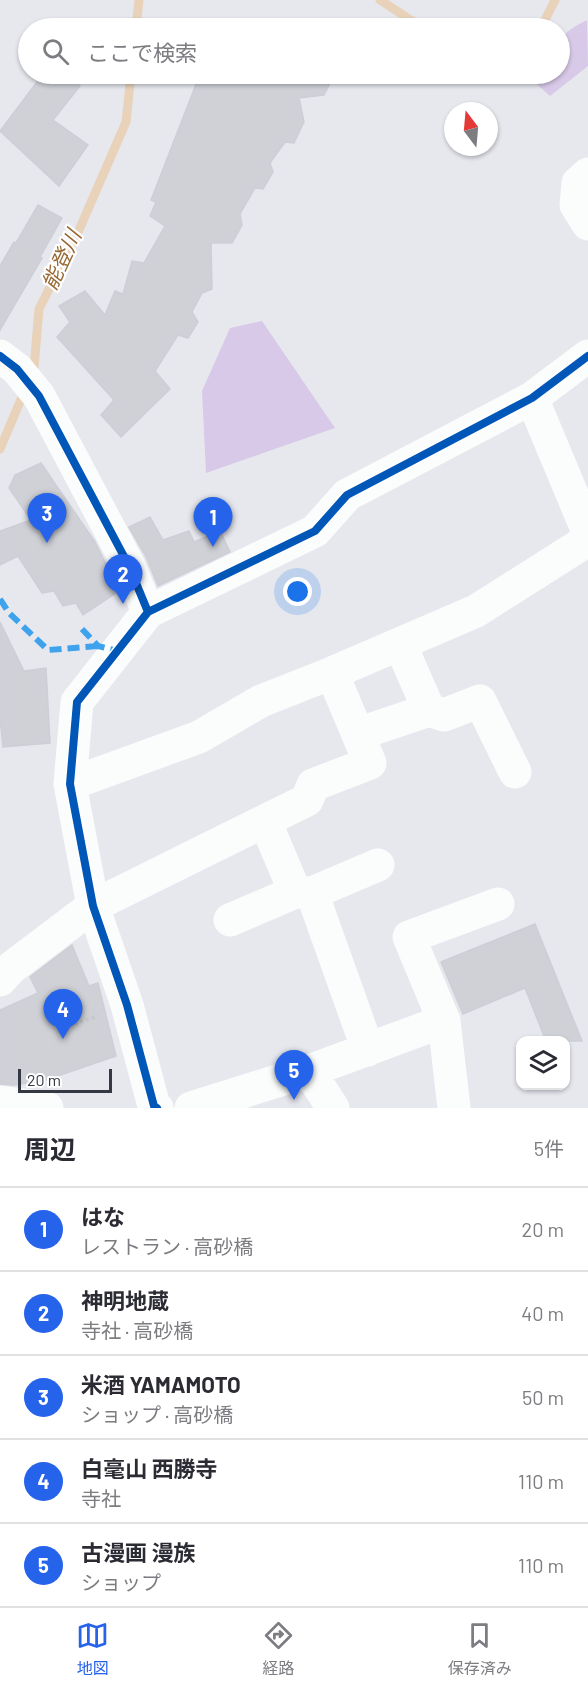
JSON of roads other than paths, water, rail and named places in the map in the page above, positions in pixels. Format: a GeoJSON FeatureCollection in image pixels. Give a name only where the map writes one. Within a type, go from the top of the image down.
{"type":"FeatureCollection","features":[{"type":"Feature","properties":{"kind":"street"},"geometry":{"type":"LineString","coordinates":[[588,174],[578,183],[576,205],[588,224]]}},
{"type":"Feature","properties":{"kind":"street"},"geometry":{"type":"LineString","coordinates":[[154,1107],[127,1005],[93,906],[70,784],[77,702],[148,612],[315,531],[347,495],[532,398],[588,356]]}},
{"type":"Feature","properties":{"kind":"street"},"geometry":{"type":"LineString","coordinates":[[8,363],[39,396],[129,566],[148,612]]}},
{"type":"Feature","properties":{"kind":"street"},"geometry":{"type":"LineString","coordinates":[[532,398],[588,532]]}},
{"type":"Feature","properties":{"kind":"street"},"geometry":{"type":"LineString","coordinates":[[70,784],[199,737],[261,701],[476,611],[588,540]]}},
{"type":"Feature","properties":{"kind":"street"},"geometry":{"type":"LineString","coordinates":[[400,644],[429,710]]}},
{"type":"Feature","properties":{"kind":"street"},"geometry":{"type":"LineString","coordinates":[[4,968],[93,906],[307,800],[313,785],[370,763],[332,673]]}},
{"type":"Feature","properties":{"kind":"street"},"geometry":{"type":"LineString","coordinates":[[358,734],[429,710],[444,715],[480,701],[515,772]]}},
{"type":"Feature","properties":{"kind":"street"},"geometry":{"type":"LineString","coordinates":[[265,821],[304,893],[368,1050]]}},
{"type":"Feature","properties":{"kind":"street"},"geometry":{"type":"LineString","coordinates":[[230,920],[378,865]]}},
{"type":"Feature","properties":{"kind":"street"},"geometry":{"type":"LineString","coordinates":[[454,1108],[444,1021],[409,937],[498,904]]}},
{"type":"Feature","properties":{"kind":"street"},"geometry":{"type":"LineString","coordinates":[[191,1108],[309,1071],[444,1021]]}},
{"type":"Feature","properties":{"kind":"street"},"geometry":{"type":"LineString","coordinates":[[309,1071],[333,1108]]}},
{"type":"Feature","properties":{"kind":"street"},"geometry":{"type":"LineString","coordinates":[[0,1102],[47,1108]]}},
{"type":"Feature","properties":{"kind":"waterway","name":"能登川"},"geometry":{"type":"LineString","coordinates":[[137,18],[139,0]]}},
{"type":"Feature","properties":{"kind":"waterway","name":"能登川"},"geometry":{"type":"LineString","coordinates":[[380,0],[408,18]]}},
{"type":"Feature","properties":{"kind":"waterway","name":"能登川"},"geometry":{"type":"LineString","coordinates":[[546,18],[555,0]]}},
{"type":"Feature","properties":{"kind":"waterway","name":"能登川"},"geometry":{"type":"LineString","coordinates":[[31,375],[34,368],[39,309],[79,230],[126,122],[130,84]]}},
{"type":"Feature","properties":{"kind":"waterway","name":"能登川"},"geometry":{"type":"LineString","coordinates":[[0,449],[25,390]]}},
{"type":"Feature","properties":{"kind":"place","name":"米酒 YAMAMOTO"},"geometry":{"type":"Point","coordinates":[47,543]}},
{"type":"Feature","properties":{"kind":"place","name":"はな"},"geometry":{"type":"Point","coordinates":[213,547]}},
{"type":"Feature","properties":{"kind":"place","name":"神明地蔵"},"geometry":{"type":"Point","coordinates":[123,604]}},
{"type":"Feature","properties":{"kind":"place","name":"白毫山 西勝寺"},"geometry":{"type":"Point","coordinates":[63,1039]}},
{"type":"Feature","properties":{"kind":"place","name":"古漫画 漫族"},"geometry":{"type":"Point","coordinates":[294,1100]}}]}
